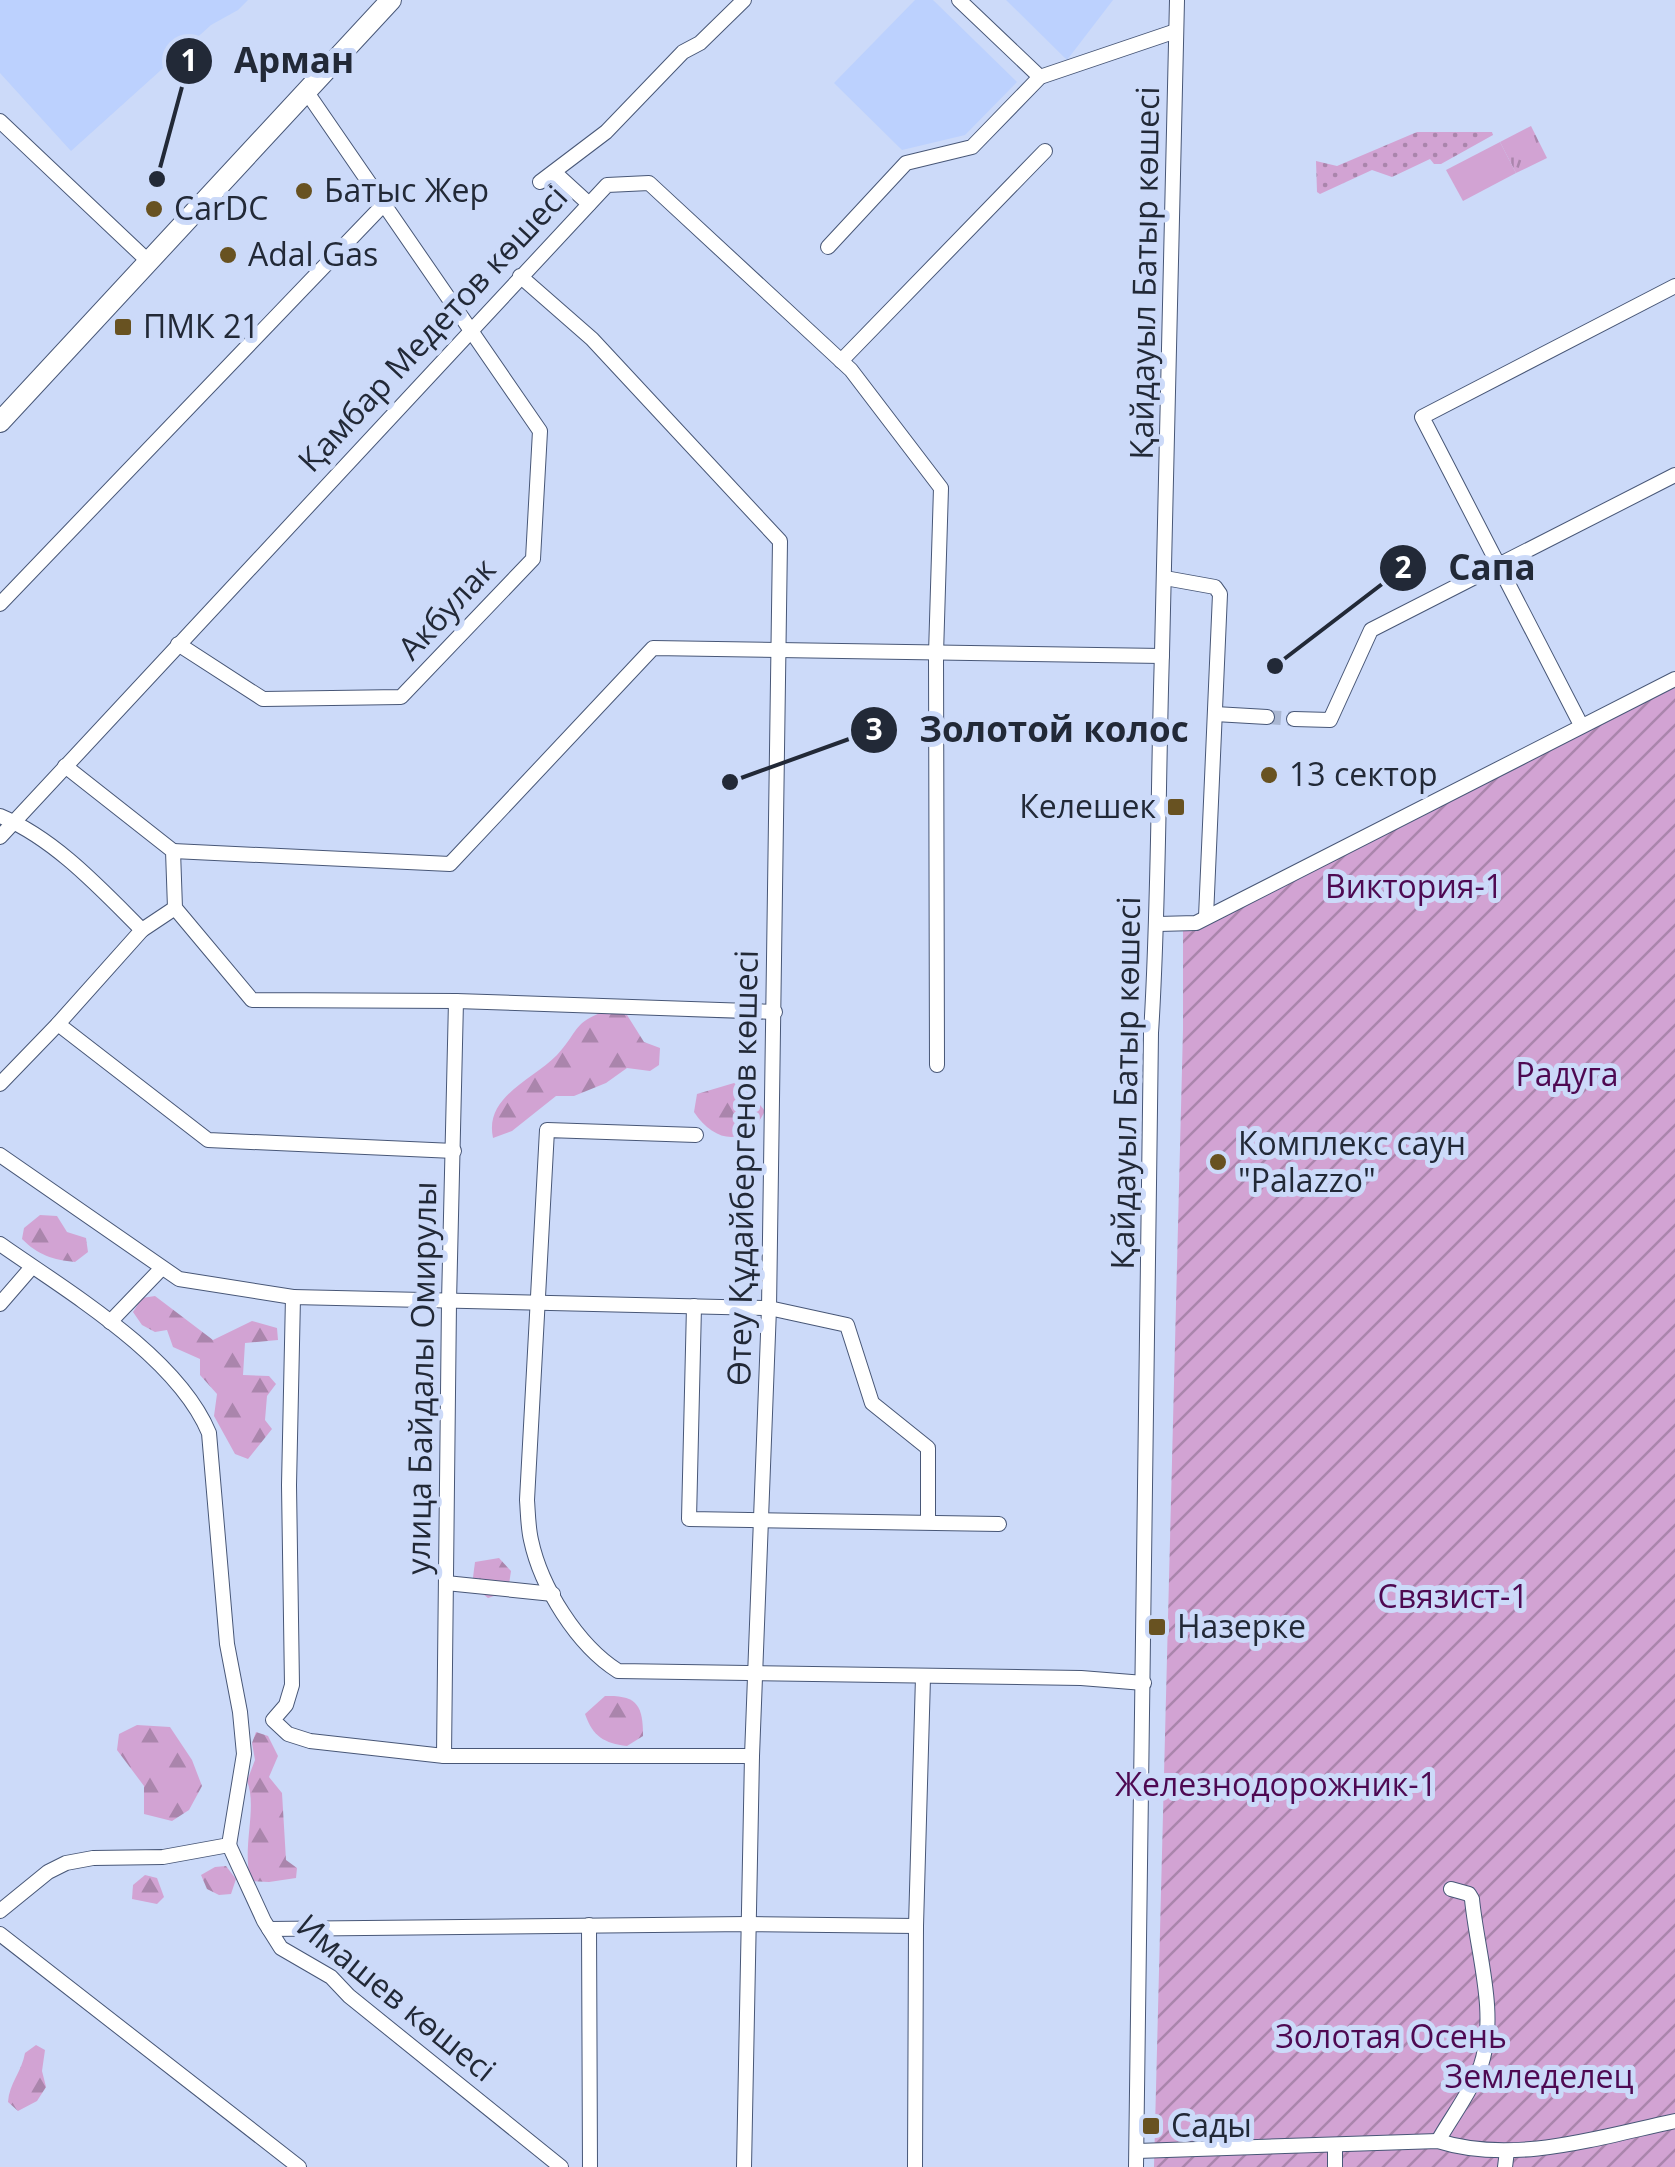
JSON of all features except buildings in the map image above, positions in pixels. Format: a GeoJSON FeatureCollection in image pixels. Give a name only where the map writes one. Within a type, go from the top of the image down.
{"type":"FeatureCollection","features":[{"type":"Feature","properties":{"kind":"highway"},"geometry":{"type":"LineString","coordinates":[[0,422],[391,0]]}},
{"type":"Feature","properties":{"kind":"street"},"geometry":{"type":"LineString","coordinates":[[540,182],[606,132],[683,52],[700,43],[744,0]]}},
{"type":"Feature","properties":{"kind":"street"},"geometry":{"type":"LineString","coordinates":[[959,0],[1040,77]]}},
{"type":"Feature","properties":{"kind":"street","name":"Қайдауыл Батыр көшесі"},"geometry":{"type":"LineString","coordinates":[[1136,2167],[1150,1073],[1158,924],[1177,0]]}},
{"type":"Feature","properties":{"kind":"street"},"geometry":{"type":"LineString","coordinates":[[828,247],[906,164],[972,148],[1040,77],[1176,31]]}},
{"type":"Feature","properties":{"kind":"street","name":"Акбулак"},"geometry":{"type":"LineString","coordinates":[[178,644],[263,699],[401,698],[532,559],[540,431],[306,91]]}},
{"type":"Feature","properties":{"kind":"street"},"geometry":{"type":"LineString","coordinates":[[0,121],[148,261]]}},
{"type":"Feature","properties":{"kind":"street"},"geometry":{"type":"LineString","coordinates":[[841,361],[1045,151]]}},
{"type":"Feature","properties":{"kind":"street"},"geometry":{"type":"LineString","coordinates":[[554,172],[589,204]]}},
{"type":"Feature","properties":{"kind":"street","name":"Қамбар Медетов көшесі"},"geometry":{"type":"LineString","coordinates":[[0,837],[7,819],[65,766],[606,185],[649,183],[841,361],[941,488],[936,654],[938,1065]]}},
{"type":"Feature","properties":{"kind":"street"},"geometry":{"type":"LineString","coordinates":[[0,604],[384,204]]}},
{"type":"Feature","properties":{"kind":"street","name":"Өтеу Құдайбергенов көшесі"},"geometry":{"type":"LineString","coordinates":[[520,276],[592,339],[780,541],[769,1308],[752,1756],[744,2167]]}},
{"type":"Feature","properties":{"kind":"street"},"geometry":{"type":"LineString","coordinates":[[1581,725],[1422,417],[1675,286]]}},
{"type":"Feature","properties":{"kind":"street"},"geometry":{"type":"LineString","coordinates":[[1294,719],[1330,720],[1371,630],[1675,475]]}},
{"type":"Feature","properties":{"kind":"street"},"geometry":{"type":"LineString","coordinates":[[1165,578],[1220,591],[1206,918]]}},
{"type":"Feature","properties":{"kind":"street"},"geometry":{"type":"LineString","coordinates":[[65,766],[174,850],[450,864],[654,648],[1162,656]]}},
{"type":"Feature","properties":{"kind":"street"},"geometry":{"type":"LineString","coordinates":[[1158,924],[1196,923],[1675,678]]}},
{"type":"Feature","properties":{"kind":"street"},"geometry":{"type":"LineString","coordinates":[[1216,714],[1267,717]]}},
{"type":"Feature","properties":{"kind":"street"},"geometry":{"type":"LineString","coordinates":[[7,819],[82,871],[142,930]]}},
{"type":"Feature","properties":{"kind":"street"},"geometry":{"type":"LineString","coordinates":[[174,850],[175,908],[252,1000],[456,1000],[775,1012]]}},
{"type":"Feature","properties":{"kind":"street"},"geometry":{"type":"LineString","coordinates":[[0,1084],[142,930],[175,908]]}},
{"type":"Feature","properties":{"kind":"street","name":"улица Байдалы Омирулы"},"geometry":{"type":"LineString","coordinates":[[444,1756],[448,1302],[456,1000]]}},
{"type":"Feature","properties":{"kind":"street"},"geometry":{"type":"LineString","coordinates":[[58,1024],[208,1140],[454,1151]]}},
{"type":"Feature","properties":{"kind":"street"},"geometry":{"type":"LineString","coordinates":[[696,1134],[547,1130],[527,1500],[530,1539],[553,1594],[580,1636],[603,1662],[618,1671],[1081,1678],[1144,1683]]}},
{"type":"Feature","properties":{"kind":"street"},"geometry":{"type":"LineString","coordinates":[[1,1158],[179,1279],[293,1296],[769,1308],[847,1324],[872,1404],[928,1448],[928,1520]]}},
{"type":"Feature","properties":{"kind":"street"},"geometry":{"type":"LineString","coordinates":[[0,1244],[110,1322],[193,1401],[209,1433],[227,1644],[244,1754],[230,1845],[163,1857],[93,1858],[66,1863],[48,1872],[0,1911]]}},
{"type":"Feature","properties":{"kind":"street"},"geometry":{"type":"LineString","coordinates":[[0,1304],[32,1267]]}},
{"type":"Feature","properties":{"kind":"street"},"geometry":{"type":"LineString","coordinates":[[110,1322],[161,1269]]}},
{"type":"Feature","properties":{"kind":"street"},"geometry":{"type":"LineString","coordinates":[[273,1720],[286,1705],[292,1685],[289,1485],[293,1296]]}},
{"type":"Feature","properties":{"kind":"street"},"geometry":{"type":"LineString","coordinates":[[694,1306],[689,1519],[999,1524]]}},
{"type":"Feature","properties":{"kind":"street"},"geometry":{"type":"LineString","coordinates":[[446,1583],[553,1594]]}},
{"type":"Feature","properties":{"kind":"street"},"geometry":{"type":"LineString","coordinates":[[915,2167],[923,1677]]}},
{"type":"Feature","properties":{"kind":"street"},"geometry":{"type":"LineString","coordinates":[[240,1712],[273,1720],[288,1734],[310,1741],[444,1756],[752,1756]]}},
{"type":"Feature","properties":{"kind":"street","name":"Имашев көшесі"},"geometry":{"type":"LineString","coordinates":[[230,1845],[281,1948],[331,1977],[349,1996],[561,2167]]}},
{"type":"Feature","properties":{"kind":"street"},"geometry":{"type":"LineString","coordinates":[[1438,2141],[1474,2082],[1482,2062],[1486,2032],[1487,2001],[1472,1899],[1469,1894],[1451,1888]]}},
{"type":"Feature","properties":{"kind":"street"},"geometry":{"type":"LineString","coordinates":[[589,1925],[590,2167]]}},
{"type":"Feature","properties":{"kind":"street"},"geometry":{"type":"LineString","coordinates":[[269,1929],[916,1926]]}},
{"type":"Feature","properties":{"kind":"street"},"geometry":{"type":"LineString","coordinates":[[0,1934],[299,2167]]}},
{"type":"Feature","properties":{"kind":"street"},"geometry":{"type":"LineString","coordinates":[[1137,2150],[1438,2141],[1506,2159],[1675,2121]]}},
{"type":"Feature","properties":{"kind":"street"},"geometry":{"type":"LineString","coordinates":[[1335,2145],[1335,2167]]}},
{"type":"Feature","properties":{"kind":"shaded area"},"geometry":{"type":"Polygon","coordinates":[[[0,0],[248,0],[211,25],[71,151],[0,73],[0,0]]]}},
{"type":"Feature","properties":{"kind":"shaded area"},"geometry":{"type":"Polygon","coordinates":[[[915,0],[933,0],[1017,82],[965,135],[902,150],[834,83],[915,0]]]}},
{"type":"Feature","properties":{"kind":"shaded area"},"geometry":{"type":"Polygon","coordinates":[[[1006,0],[1113,0],[1067,60],[1006,0]]]}},
{"type":"Feature","properties":{"kind":"green space"},"geometry":{"type":"Polygon","coordinates":[[[1531,126],[1547,158],[1516,173],[1500,142],[1531,126]]]}},
{"type":"Feature","properties":{"kind":"green space"},"geometry":{"type":"Polygon","coordinates":[[[1417,132],[1493,135],[1441,164],[1430,159],[1392,177],[1372,170],[1317,192],[1316,161],[1337,166],[1417,132]]]}},
{"type":"Feature","properties":{"kind":"green space"},"geometry":{"type":"Polygon","coordinates":[[[1500,142],[1516,173],[1463,201],[1446,170],[1500,142]]]}},
{"type":"Feature","properties":{"kind":"green space"},"geometry":{"type":"Polygon","coordinates":[[[1675,679],[1675,2167],[1154,2167],[1183,923],[1675,679]]]}},
{"type":"Feature","properties":{"kind":"green space"},"geometry":{"type":"Polygon","coordinates":[[[609,1010],[627,1015],[644,1042],[660,1048],[659,1065],[650,1071],[627,1068],[606,1083],[574,1096],[556,1096],[512,1131],[493,1138],[492,1123],[503,1100],[557,1055],[582,1023],[609,1010]]]}},
{"type":"Feature","properties":{"kind":"green space"},"geometry":{"type":"Polygon","coordinates":[[[734,1083],[751,1094],[765,1111],[749,1131],[731,1137],[711,1130],[694,1112],[697,1094],[734,1083]]]}},
{"type":"Feature","properties":{"kind":"green space"},"geometry":{"type":"Polygon","coordinates":[[[40,1215],[57,1216],[67,1232],[86,1238],[88,1252],[75,1262],[46,1256],[28,1245],[22,1239],[24,1228],[40,1215]]]}},
{"type":"Feature","properties":{"kind":"green space"},"geometry":{"type":"Polygon","coordinates":[[[155,1296],[213,1340],[252,1321],[277,1328],[278,1340],[245,1343],[243,1375],[269,1376],[276,1384],[267,1396],[265,1420],[272,1429],[248,1459],[235,1454],[214,1416],[217,1394],[200,1375],[200,1359],[173,1347],[167,1330],[155,1332],[142,1325],[133,1312],[142,1298],[155,1296]]]}},
{"type":"Feature","properties":{"kind":"green space"},"geometry":{"type":"Polygon","coordinates":[[[499,1558],[511,1571],[508,1591],[488,1598],[472,1585],[475,1562],[499,1558]]]}},
{"type":"Feature","properties":{"kind":"green space"},"geometry":{"type":"Polygon","coordinates":[[[605,1696],[624,1697],[636,1704],[642,1717],[643,1736],[627,1746],[606,1741],[596,1733],[585,1714],[605,1696]]]}},
{"type":"Feature","properties":{"kind":"green space"},"geometry":{"type":"Polygon","coordinates":[[[137,1725],[170,1727],[192,1760],[202,1786],[189,1810],[172,1821],[144,1814],[144,1786],[117,1750],[119,1734],[137,1725]]]}},
{"type":"Feature","properties":{"kind":"green space"},"geometry":{"type":"Polygon","coordinates":[[[256,1732],[268,1736],[278,1756],[269,1777],[282,1793],[286,1860],[297,1868],[296,1878],[251,1881],[251,1803],[247,1781],[255,1760],[252,1743],[256,1732]]]}},
{"type":"Feature","properties":{"kind":"green space"},"geometry":{"type":"Polygon","coordinates":[[[226,1866],[236,1879],[231,1894],[219,1895],[207,1889],[201,1875],[226,1866]]]}},
{"type":"Feature","properties":{"kind":"green space"},"geometry":{"type":"Polygon","coordinates":[[[145,1875],[157,1878],[164,1897],[157,1904],[132,1899],[133,1885],[145,1875]]]}},
{"type":"Feature","properties":{"kind":"green space"},"geometry":{"type":"Polygon","coordinates":[[[36,2045],[45,2050],[42,2071],[46,2087],[37,2101],[18,2111],[8,2102],[9,2095],[25,2053],[36,2045]]]}},
{"type":"Feature","properties":{"kind":"tunnel"},"geometry":{"type":"LineString","coordinates":[[1267,717],[1294,719]]}},
{"type":"Feature","properties":{"kind":"place","name":"Арман"},"geometry":{"type":"Point","coordinates":[157,179]}},
{"type":"Feature","properties":{"kind":"place","name":"Батыс Жер"},"geometry":{"type":"Point","coordinates":[304,191]}},
{"type":"Feature","properties":{"kind":"place","name":"CarDC"},"geometry":{"type":"Point","coordinates":[154,209]}},
{"type":"Feature","properties":{"kind":"place","name":"Adal Gas"},"geometry":{"type":"Point","coordinates":[228,255]}},
{"type":"Feature","properties":{"kind":"place","name":"ПМК 21"},"geometry":{"type":"Point","coordinates":[123,327]}},
{"type":"Feature","properties":{"kind":"place","name":"Сапа"},"geometry":{"type":"Point","coordinates":[1275,666]}},
{"type":"Feature","properties":{"kind":"place","name":"13 сектор"},"geometry":{"type":"Point","coordinates":[1269,775]}},
{"type":"Feature","properties":{"kind":"place","name":"Золотой колос"},"geometry":{"type":"Point","coordinates":[730,782]}},
{"type":"Feature","properties":{"kind":"place","name":"Келешек"},"geometry":{"type":"Point","coordinates":[1176,807]}},
{"type":"Feature","properties":{"kind":"place","name":"Комплекс саун \"Palazzo\""},"geometry":{"type":"Point","coordinates":[1218,1162]}},
{"type":"Feature","properties":{"kind":"place","name":"Назерке"},"geometry":{"type":"Point","coordinates":[1157,1627]}},
{"type":"Feature","properties":{"kind":"place","name":"Сады"},"geometry":{"type":"Point","coordinates":[1151,2126]}},
{"type":"Feature","properties":{"kind":"park label","name":"Виктория-1"},"geometry":{"type":"Point","coordinates":[1414,887]}},
{"type":"Feature","properties":{"kind":"park label","name":"Радуга"},"geometry":{"type":"Point","coordinates":[1567,1075]}},
{"type":"Feature","properties":{"kind":"park label","name":"Связист-1"},"geometry":{"type":"Point","coordinates":[1453,1597]}},
{"type":"Feature","properties":{"kind":"park label","name":"Железнодорожник-1"},"geometry":{"type":"Point","coordinates":[1276,1785]}},
{"type":"Feature","properties":{"kind":"park label","name":"Золотая Осень"},"geometry":{"type":"Point","coordinates":[1391,2037]}},
{"type":"Feature","properties":{"kind":"park label","name":"Земледелец"},"geometry":{"type":"Point","coordinates":[1539,2077]}}]}
